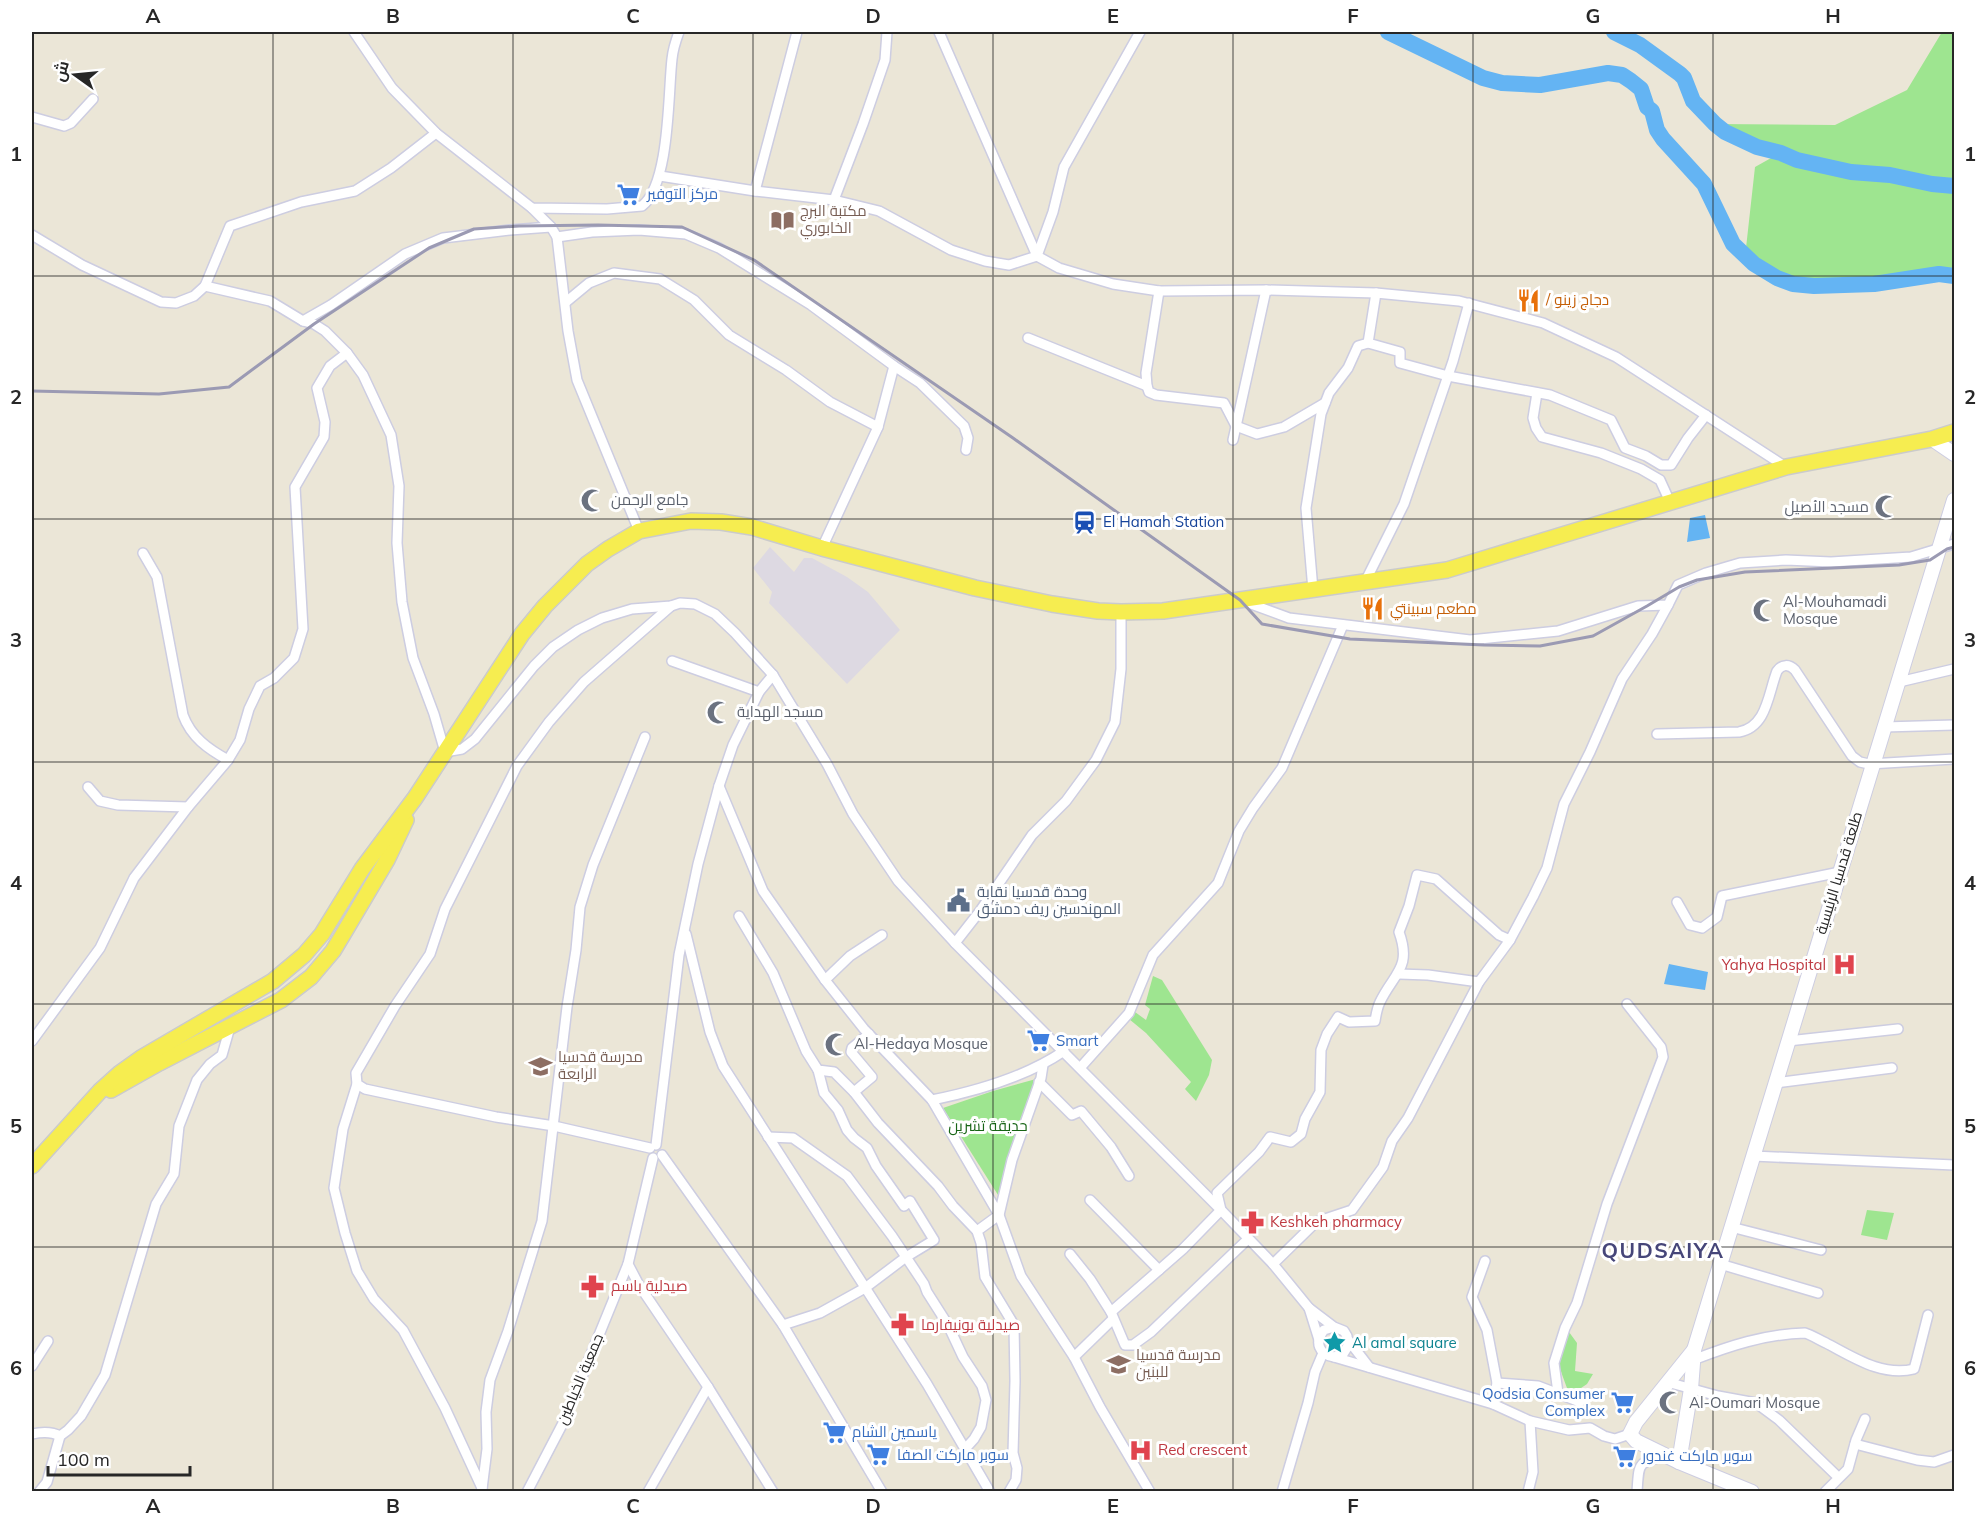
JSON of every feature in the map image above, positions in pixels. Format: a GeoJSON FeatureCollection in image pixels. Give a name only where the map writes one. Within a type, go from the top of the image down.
{"type":"FeatureCollection","features":[{"type":"Feature","properties":{"kind":"main road"},"geometry":{"type":"LineString","coordinates":[[32,1166],[109,1082],[134,1063],[273,981],[300,960],[322,934],[362,869],[415,798],[522,634],[545,606],[587,564],[639,531],[690,521],[722,522],[752,527],[975,588],[1075,608],[1121,612],[1163,611],[1447,570],[1786,467],[1932,439],[1954,432]]}},
{"type":"Feature","properties":{"kind":"main road"},"geometry":{"type":"LineString","coordinates":[[1932,439],[1954,454]]}},
{"type":"Feature","properties":{"kind":"main road","name":"طلعة قدسيا الرئيسية"},"geometry":{"type":"LineString","coordinates":[[1679,1462],[1691,1389],[1693,1355],[1954,500]]}},
{"type":"Feature","properties":{"kind":"main road"},"geometry":{"type":"LineString","coordinates":[[85,1109],[140,1073],[281,1000],[298,988],[322,964],[342,936],[387,860],[415,798]]}},
{"type":"Feature","properties":{"kind":"main road","name":"طلعة قدسيا الرئيسية"},"geometry":{"type":"LineString","coordinates":[[1630,1434],[1636,1422],[1667,1382],[1693,1355]]}},
{"type":"Feature","properties":{"kind":"main road"},"geometry":{"type":"LineString","coordinates":[[1630,1434],[1636,1441],[1666,1456],[1752,1491]]}},
{"type":"Feature","properties":{"kind":"street"},"geometry":{"type":"LineString","coordinates":[[354,32],[392,88],[436,133],[532,208],[551,227],[557,237],[568,331],[578,380],[639,531]]}},
{"type":"Feature","properties":{"kind":"street"},"geometry":{"type":"LineString","coordinates":[[532,208],[607,209],[642,206],[652,196],[660,176],[669,105],[672,56],[679,32]]}},
{"type":"Feature","properties":{"kind":"street"},"geometry":{"type":"LineString","coordinates":[[755,191],[797,32]]}},
{"type":"Feature","properties":{"kind":"street"},"geometry":{"type":"LineString","coordinates":[[834,200],[885,60],[887,32]]}},
{"type":"Feature","properties":{"kind":"street"},"geometry":{"type":"LineString","coordinates":[[939,32],[1037,256],[1059,268],[1113,284],[1159,291],[1266,290],[1376,293],[1470,303],[1542,323],[1616,357],[1786,467]]}},
{"type":"Feature","properties":{"kind":"street"},"geometry":{"type":"LineString","coordinates":[[1037,256],[1053,212],[1064,168],[1140,32]]}},
{"type":"Feature","properties":{"kind":"street"},"geometry":{"type":"LineString","coordinates":[[32,117],[64,126],[70,123],[93,99]]}},
{"type":"Feature","properties":{"kind":"street"},"geometry":{"type":"LineString","coordinates":[[32,235],[82,265],[160,302],[176,303],[194,296],[205,286],[230,226],[301,202],[355,191],[391,168],[436,133]]}},
{"type":"Feature","properties":{"kind":"street"},"geometry":{"type":"LineString","coordinates":[[660,176],[755,191],[834,200],[879,211],[951,250],[985,261],[1010,265],[1037,256]]}},
{"type":"Feature","properties":{"kind":"street"},"geometry":{"type":"LineString","coordinates":[[303,321],[331,305],[405,254],[443,238],[551,227]]}},
{"type":"Feature","properties":{"kind":"street"},"geometry":{"type":"LineString","coordinates":[[557,237],[592,232],[639,230],[686,234],[719,248],[802,299],[920,383],[964,426],[968,438],[966,450]]}},
{"type":"Feature","properties":{"kind":"street"},"geometry":{"type":"LineString","coordinates":[[566,302],[589,283],[614,273],[660,279],[694,300],[729,335],[786,370],[830,402],[878,427]]}},
{"type":"Feature","properties":{"kind":"street"},"geometry":{"type":"LineString","coordinates":[[205,286],[270,302],[303,321],[325,330],[347,353],[363,375],[391,435],[399,486],[397,543],[402,602],[413,658],[428,696],[445,752],[462,749],[475,739],[534,666],[553,647],[578,630],[602,618],[632,609],[672,606],[680,603],[696,604],[715,614],[774,675],[822,755],[853,814],[898,881],[955,943],[1273,1264],[1308,1308],[1334,1327],[1344,1331],[1348,1341],[1369,1367]]}},
{"type":"Feature","properties":{"kind":"street"},"geometry":{"type":"LineString","coordinates":[[1233,440],[1266,290]]}},
{"type":"Feature","properties":{"kind":"street"},"geometry":{"type":"LineString","coordinates":[[1159,291],[1146,374],[1149,392],[1156,396],[1224,403],[1236,426],[1257,434],[1284,427],[1325,403]]}},
{"type":"Feature","properties":{"kind":"street"},"geometry":{"type":"LineString","coordinates":[[1368,343],[1376,293]]}},
{"type":"Feature","properties":{"kind":"street"},"geometry":{"type":"LineString","coordinates":[[1365,582],[1404,504],[1448,376],[1470,303]]}},
{"type":"Feature","properties":{"kind":"street"},"geometry":{"type":"LineString","coordinates":[[1028,338],[1147,386]]}},
{"type":"Feature","properties":{"kind":"street"},"geometry":{"type":"LineString","coordinates":[[1313,590],[1306,508],[1321,414],[1329,393],[1348,368],[1358,346],[1368,343],[1400,352],[1400,363],[1448,376],[1550,395],[1611,420],[1625,448],[1661,465],[1671,465],[1706,415]]}},
{"type":"Feature","properties":{"kind":"street"},"geometry":{"type":"LineString","coordinates":[[32,1041],[90,964],[134,878],[188,807],[228,760],[240,740],[249,709],[260,686],[274,678],[294,658],[303,629],[295,487],[324,437],[325,428],[317,388],[330,366],[347,353]]}},
{"type":"Feature","properties":{"kind":"street"},"geometry":{"type":"LineString","coordinates":[[822,548],[878,427],[894,366]]}},
{"type":"Feature","properties":{"kind":"street"},"geometry":{"type":"LineString","coordinates":[[1537,393],[1533,418],[1542,436],[1601,453],[1641,469],[1660,480],[1670,502]]}},
{"type":"Feature","properties":{"kind":"street"},"geometry":{"type":"LineString","coordinates":[[1273,1264],[1316,1222],[1352,1210],[1383,1167],[1392,1140],[1408,1118],[1479,982],[1510,940],[1547,868],[1564,804],[1622,679],[1652,634],[1678,585],[1706,573],[1740,563],[1786,560],[1831,562],[1911,557],[1954,544]]}},
{"type":"Feature","properties":{"kind":"street"},"geometry":{"type":"LineString","coordinates":[[143,553],[157,577],[186,725],[207,749],[228,760]]}},
{"type":"Feature","properties":{"kind":"street"},"geometry":{"type":"LineString","coordinates":[[1240,600],[1289,618],[1470,640],[1558,631],[1638,606],[1668,605]]}},
{"type":"Feature","properties":{"kind":"street"},"geometry":{"type":"LineString","coordinates":[[483,1490],[445,1408],[403,1330],[374,1299],[357,1271],[334,1188],[343,1129],[357,1084],[356,1073],[360,1064],[430,954],[445,909],[517,765],[549,722],[584,682],[672,606]]}},
{"type":"Feature","properties":{"kind":"street"},"geometry":{"type":"LineString","coordinates":[[955,943],[1032,835],[1066,801],[1096,760],[1115,722],[1122,669],[1121,612]]}},
{"type":"Feature","properties":{"kind":"street"},"geometry":{"type":"LineString","coordinates":[[1080,1068],[1129,1012],[1153,955],[1218,883],[1239,831],[1282,768],[1343,625]]}},
{"type":"Feature","properties":{"kind":"street"},"geometry":{"type":"LineString","coordinates":[[672,661],[759,692]]}},
{"type":"Feature","properties":{"kind":"street"},"geometry":{"type":"LineString","coordinates":[[1657,734],[1739,732],[1752,728],[1761,718],[1777,671],[1788,666],[1795,670],[1852,756],[1860,762],[1954,759]]}},
{"type":"Feature","properties":{"kind":"street"},"geometry":{"type":"LineString","coordinates":[[1899,682],[1954,669]]}},
{"type":"Feature","properties":{"kind":"street"},"geometry":{"type":"LineString","coordinates":[[653,1147],[679,955],[698,864],[719,786],[733,745],[759,692],[774,675]]}},
{"type":"Feature","properties":{"kind":"street"},"geometry":{"type":"LineString","coordinates":[[1884,727],[1954,725]]}},
{"type":"Feature","properties":{"kind":"street"},"geometry":{"type":"LineString","coordinates":[[483,1490],[487,1449],[486,1412],[490,1380],[508,1331],[542,1221],[580,907],[593,866],[645,737]]}},
{"type":"Feature","properties":{"kind":"street"},"geometry":{"type":"LineString","coordinates":[[719,786],[763,891],[825,980],[868,1034],[932,1100],[999,1215],[1021,1276],[1074,1357],[1100,1407],[1150,1491]]}},
{"type":"Feature","properties":{"kind":"street"},"geometry":{"type":"LineString","coordinates":[[88,787],[100,801],[118,805],[188,807]]}},
{"type":"Feature","properties":{"kind":"street"},"geometry":{"type":"LineString","coordinates":[[1677,902],[1690,926],[1702,928],[1716,917],[1722,896],[1840,872]]}},
{"type":"Feature","properties":{"kind":"street"},"geometry":{"type":"LineString","coordinates":[[1221,1210],[1217,1193],[1259,1152],[1270,1137],[1291,1142],[1301,1134],[1305,1119],[1320,1092],[1321,1050],[1327,1034],[1338,1017],[1349,1022],[1375,1021],[1379,1003],[1399,974],[1405,948],[1399,932],[1409,906],[1417,874],[1436,879],[1499,935],[1510,940]]}},
{"type":"Feature","properties":{"kind":"street"},"geometry":{"type":"LineString","coordinates":[[739,916],[773,973],[806,1051],[818,1070],[824,1093],[838,1110],[847,1130],[867,1148],[876,1166],[904,1206],[910,1201],[934,1240],[906,1257],[865,1288],[820,1313],[783,1325]]}},
{"type":"Feature","properties":{"kind":"street"},"geometry":{"type":"LineString","coordinates":[[685,932],[710,1032],[723,1066],[927,1384],[990,1491]]}},
{"type":"Feature","properties":{"kind":"street"},"geometry":{"type":"LineString","coordinates":[[825,980],[850,956],[882,935]]}},
{"type":"Feature","properties":{"kind":"street"},"geometry":{"type":"LineString","coordinates":[[1399,974],[1428,975],[1479,982]]}},
{"type":"Feature","properties":{"kind":"street"},"geometry":{"type":"LineString","coordinates":[[1558,1393],[1554,1363],[1565,1328],[1577,1303],[1607,1204],[1663,1057],[1661,1047],[1627,1004]]}},
{"type":"Feature","properties":{"kind":"street"},"geometry":{"type":"LineString","coordinates":[[39,1491],[47,1482],[60,1436],[81,1416],[105,1375],[156,1204],[174,1174],[179,1126],[197,1080],[210,1064],[222,1055],[230,1027]]}},
{"type":"Feature","properties":{"kind":"street"},"geometry":{"type":"LineString","coordinates":[[1788,1041],[1898,1029]]}},
{"type":"Feature","properties":{"kind":"street"},"geometry":{"type":"LineString","coordinates":[[854,1092],[872,1077],[851,1052],[852,1048],[868,1034]]}},
{"type":"Feature","properties":{"kind":"street"},"geometry":{"type":"LineString","coordinates":[[932,1100],[963,1094],[1043,1065],[1064,1051]]}},
{"type":"Feature","properties":{"kind":"street"},"geometry":{"type":"LineString","coordinates":[[977,1231],[999,1215],[1012,1160],[1043,1065]]}},
{"type":"Feature","properties":{"kind":"street"},"geometry":{"type":"LineString","coordinates":[[1775,1083],[1892,1068]]}},
{"type":"Feature","properties":{"kind":"street"},"geometry":{"type":"LineString","coordinates":[[818,1070],[834,1072],[854,1092],[878,1124],[938,1186],[977,1231],[981,1243],[985,1276],[1014,1325],[1013,1453],[1017,1468],[1016,1480],[1009,1491]]}},
{"type":"Feature","properties":{"kind":"street"},"geometry":{"type":"LineString","coordinates":[[1039,1082],[1072,1115],[1080,1111],[1111,1147],[1129,1176]]}},
{"type":"Feature","properties":{"kind":"street"},"geometry":{"type":"LineString","coordinates":[[357,1084],[365,1089],[496,1117],[661,1147],[663,1151],[658,1157],[783,1325],[882,1491]]}},
{"type":"Feature","properties":{"kind":"street"},"geometry":{"type":"LineString","coordinates":[[768,1137],[793,1138],[848,1176],[924,1284],[948,1325],[963,1357],[982,1386],[986,1400],[981,1427],[965,1449]]}},
{"type":"Feature","properties":{"kind":"street"},"geometry":{"type":"LineString","coordinates":[[1753,1156],[1954,1165]]}},
{"type":"Feature","properties":{"kind":"street","name":"جمعية الخياطين"},"geometry":{"type":"LineString","coordinates":[[527,1491],[563,1423],[628,1264],[658,1157]]}},
{"type":"Feature","properties":{"kind":"street"},"geometry":{"type":"LineString","coordinates":[[1090,1200],[1160,1270]]}},
{"type":"Feature","properties":{"kind":"street"},"geometry":{"type":"LineString","coordinates":[[1074,1357],[1112,1316],[1221,1210]]}},
{"type":"Feature","properties":{"kind":"street"},"geometry":{"type":"LineString","coordinates":[[1731,1227],[1821,1250]]}},
{"type":"Feature","properties":{"kind":"street"},"geometry":{"type":"LineString","coordinates":[[1070,1254],[1090,1279],[1112,1316],[1125,1345],[1133,1345],[1151,1332],[1248,1239]]}},
{"type":"Feature","properties":{"kind":"street"},"geometry":{"type":"LineString","coordinates":[[1485,1261],[1472,1297],[1487,1330],[1497,1383],[1493,1404]]}},
{"type":"Feature","properties":{"kind":"street"},"geometry":{"type":"LineString","coordinates":[[628,1264],[639,1285],[708,1387],[773,1491]]}},
{"type":"Feature","properties":{"kind":"street"},"geometry":{"type":"LineString","coordinates":[[1720,1264],[1818,1293]]}},
{"type":"Feature","properties":{"kind":"street"},"geometry":{"type":"LineString","coordinates":[[1308,1308],[1323,1353],[1493,1404],[1530,1421],[1569,1430],[1590,1428],[1604,1436],[1616,1439],[1630,1434]]}},
{"type":"Feature","properties":{"kind":"street"},"geometry":{"type":"LineString","coordinates":[[1693,1355],[1740,1342],[1805,1333],[1875,1368],[1909,1370],[1914,1368],[1928,1315]]}},
{"type":"Feature","properties":{"kind":"street"},"geometry":{"type":"LineString","coordinates":[[1318,1340],[1324,1330],[1334,1327]]}},
{"type":"Feature","properties":{"kind":"street"},"geometry":{"type":"LineString","coordinates":[[32,1366],[48,1341]]}},
{"type":"Feature","properties":{"kind":"street"},"geometry":{"type":"LineString","coordinates":[[1334,1357],[1346,1350],[1348,1341]]}},
{"type":"Feature","properties":{"kind":"street"},"geometry":{"type":"LineString","coordinates":[[1282,1491],[1308,1403],[1314,1372],[1323,1353]]}},
{"type":"Feature","properties":{"kind":"street"},"geometry":{"type":"LineString","coordinates":[[1667,1382],[1756,1403],[1779,1420],[1838,1477]]}},
{"type":"Feature","properties":{"kind":"street"},"geometry":{"type":"LineString","coordinates":[[1497,1383],[1538,1386],[1581,1402]]}},
{"type":"Feature","properties":{"kind":"street"},"geometry":{"type":"LineString","coordinates":[[648,1491],[708,1387]]}},
{"type":"Feature","properties":{"kind":"street"},"geometry":{"type":"LineString","coordinates":[[1825,1491],[1848,1469],[1865,1419]]}},
{"type":"Feature","properties":{"kind":"street"},"geometry":{"type":"LineString","coordinates":[[1528,1491],[1533,1472],[1530,1421]]}},
{"type":"Feature","properties":{"kind":"street"},"geometry":{"type":"LineString","coordinates":[[32,1434],[46,1432],[60,1436]]}},
{"type":"Feature","properties":{"kind":"street"},"geometry":{"type":"LineString","coordinates":[[1855,1444],[1925,1461],[1934,1462],[1954,1455]]}},
{"type":"Feature","properties":{"kind":"street"},"geometry":{"type":"LineString","coordinates":[[1637,1491],[1638,1469],[1646,1460],[1666,1456]]}},
{"type":"Feature","properties":{"kind":"shaded area"},"geometry":{"type":"Polygon","coordinates":[[[770,547],[794,572],[804,558],[812,558],[847,577],[868,592],[900,630],[847,684],[769,603],[772,592],[753,568],[770,547]]]}},
{"type":"Feature","properties":{"kind":"green space"},"geometry":{"type":"Polygon","coordinates":[[[1942,32],[1954,32],[1954,185],[1911,179],[1954,186],[1954,277],[1939,274],[1867,284],[1814,286],[1777,278],[1745,257],[1755,167],[1780,153],[1715,124],[1835,125],[1907,90],[1942,32]]]}},
{"type":"Feature","properties":{"kind":"green space"},"geometry":{"type":"Polygon","coordinates":[[[1153,976],[1162,980],[1212,1060],[1209,1075],[1196,1101],[1185,1089],[1191,1082],[1146,1033],[1129,1019],[1135,1012],[1146,1020],[1150,1009],[1145,1005],[1153,976]]]}},
{"type":"Feature","properties":{"kind":"green space","name":"حديقة تشرين"},"geometry":{"type":"Polygon","coordinates":[[[1036,1079],[998,1195],[943,1108],[1036,1079]]]}},
{"type":"Feature","properties":{"kind":"green space"},"geometry":{"type":"Polygon","coordinates":[[[1867,1210],[1894,1213],[1887,1240],[1861,1235],[1867,1210]]]}},
{"type":"Feature","properties":{"kind":"green space"},"geometry":{"type":"Polygon","coordinates":[[[1569,1332],[1577,1343],[1575,1371],[1593,1374],[1587,1384],[1578,1390],[1567,1388],[1558,1360],[1560,1347],[1569,1332]]]}},
{"type":"Feature","properties":{"kind":"water"},"geometry":{"type":"Polygon","coordinates":[[[1705,515],[1710,538],[1687,542],[1690,518],[1705,515]]]}},
{"type":"Feature","properties":{"kind":"water"},"geometry":{"type":"Polygon","coordinates":[[[1669,964],[1708,972],[1705,990],[1664,984],[1669,964]]]}},
{"type":"Feature","properties":{"kind":"waterway"},"geometry":{"type":"LineString","coordinates":[[1388,32],[1483,78],[1502,83],[1540,85],[1608,73],[1622,75],[1641,89],[1647,107],[1652,111],[1657,130],[1704,184],[1733,244],[1754,264],[1777,278],[1793,284],[1814,286],[1874,284],[1939,274],[1954,276]]}},
{"type":"Feature","properties":{"kind":"waterway"},"geometry":{"type":"LineString","coordinates":[[1614,32],[1640,45],[1680,74],[1684,78],[1693,101],[1715,124],[1725,132],[1757,147],[1797,160],[1851,172],[1890,175],[1954,186]]}},
{"type":"Feature","properties":{"kind":"railway"},"geometry":{"type":"LineString","coordinates":[[32,391],[159,394],[229,387],[314,324],[429,248],[474,229],[598,225],[682,227],[754,260],[1013,438],[1240,600],[1262,624],[1350,639],[1540,646],[1593,636],[1679,587],[1697,580],[1745,572],[1899,565],[1930,560],[1954,547]]}},
{"type":"Feature","properties":{"kind":"place","name":"مركز التوفير"},"geometry":{"type":"Point","coordinates":[629,194]}},
{"type":"Feature","properties":{"kind":"place","name":"مكتبة البرج الخابوري"},"geometry":{"type":"Point","coordinates":[782,220]}},
{"type":"Feature","properties":{"kind":"place","name":"/ دجاج زينو"},"geometry":{"type":"Point","coordinates":[1528,300]}},
{"type":"Feature","properties":{"kind":"place","name":"جامع الرحمن"},"geometry":{"type":"Point","coordinates":[593,500]}},
{"type":"Feature","properties":{"kind":"place","name":"مسجد الأصيل"},"geometry":{"type":"Point","coordinates":[1887,507]}},
{"type":"Feature","properties":{"kind":"place","name":"El Hamah Station"},"geometry":{"type":"Point","coordinates":[1085,522]}},
{"type":"Feature","properties":{"kind":"place","name":"مطعم سبينتي"},"geometry":{"type":"Point","coordinates":[1372,609]}},
{"type":"Feature","properties":{"kind":"place","name":"Al-Mouhamadi Mosque"},"geometry":{"type":"Point","coordinates":[1765,611]}},
{"type":"Feature","properties":{"kind":"place","name":"مسجد الهداية"},"geometry":{"type":"Point","coordinates":[719,712]}},
{"type":"Feature","properties":{"kind":"place","name":"وحدة قدسيا نقابة المهندسين ريف دمشق"},"geometry":{"type":"Point","coordinates":[959,901]}},
{"type":"Feature","properties":{"kind":"place","name":"Yahya Hospital"},"geometry":{"type":"Point","coordinates":[1844,965]}},
{"type":"Feature","properties":{"kind":"place","name":"Smart"},"geometry":{"type":"Point","coordinates":[1038,1041]}},
{"type":"Feature","properties":{"kind":"place","name":"Al-Hedaya Mosque"},"geometry":{"type":"Point","coordinates":[836,1044]}},
{"type":"Feature","properties":{"kind":"place","name":"مدرسة قدسيا الرابعة"},"geometry":{"type":"Point","coordinates":[540,1066]}},
{"type":"Feature","properties":{"kind":"place","name":"Keshkeh pharmacy"},"geometry":{"type":"Point","coordinates":[1252,1222]}},
{"type":"Feature","properties":{"kind":"place","name":"صيدلية باسم"},"geometry":{"type":"Point","coordinates":[593,1286]}},
{"type":"Feature","properties":{"kind":"place","name":"صيدلية يونيفارما"},"geometry":{"type":"Point","coordinates":[903,1325]}},
{"type":"Feature","properties":{"kind":"place","name":"Al amal square"},"geometry":{"type":"Point","coordinates":[1334,1343]}},
{"type":"Feature","properties":{"kind":"place","name":"مدرسة قدسيا للبنين"},"geometry":{"type":"Point","coordinates":[1118,1364]}},
{"type":"Feature","properties":{"kind":"place","name":"Qodsia Consumer Complex"},"geometry":{"type":"Point","coordinates":[1623,1403]}},
{"type":"Feature","properties":{"kind":"place","name":"Al-Oumari Mosque"},"geometry":{"type":"Point","coordinates":[1671,1403]}},
{"type":"Feature","properties":{"kind":"place","name":"ياسمين الشام"},"geometry":{"type":"Point","coordinates":[834,1432]}},
{"type":"Feature","properties":{"kind":"place","name":"Red crescent"},"geometry":{"type":"Point","coordinates":[1140,1450]}},
{"type":"Feature","properties":{"kind":"place","name":"سوبر ماركت الصفا"},"geometry":{"type":"Point","coordinates":[879,1455]}},
{"type":"Feature","properties":{"kind":"place","name":"سوبر ماركت غندور"},"geometry":{"type":"Point","coordinates":[1624,1456]}},
{"type":"Feature","properties":{"kind":"district","name":"QUDSAIYA"},"geometry":{"type":"Point","coordinates":[1663,1251]}}]}
